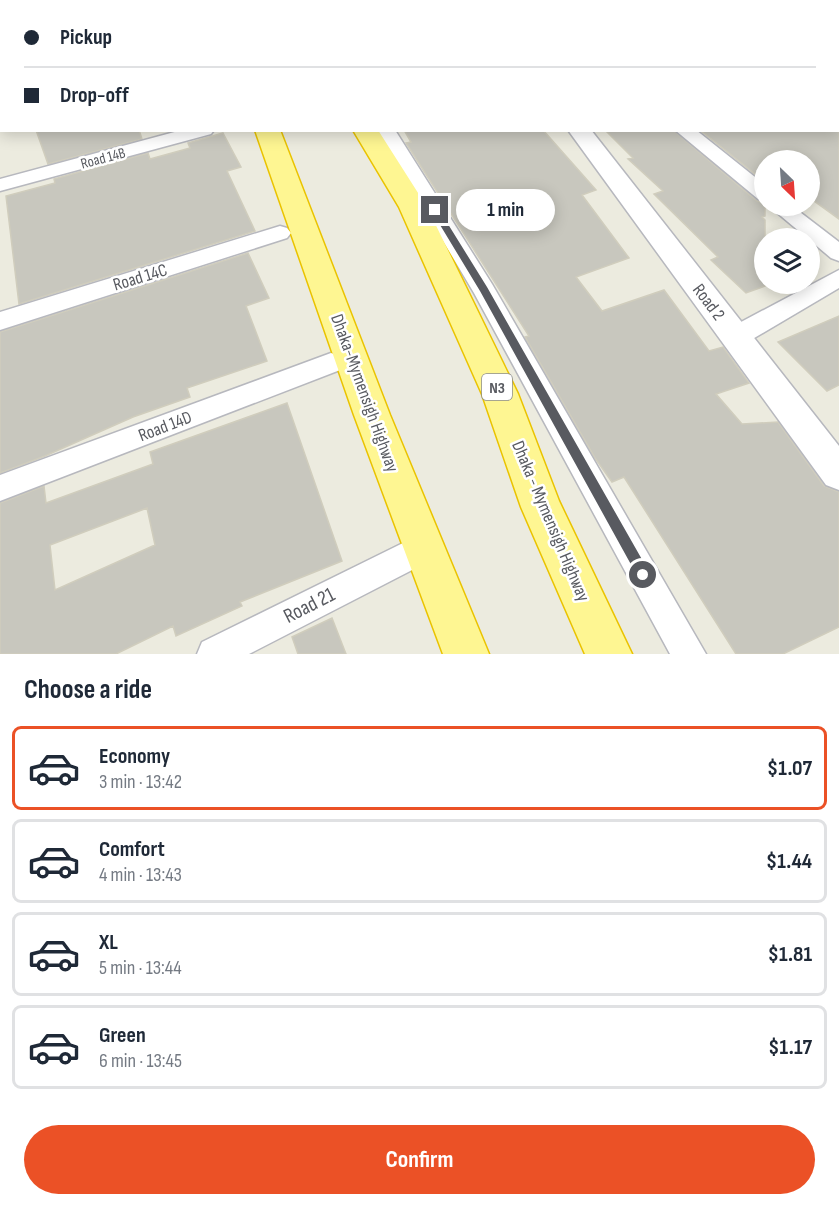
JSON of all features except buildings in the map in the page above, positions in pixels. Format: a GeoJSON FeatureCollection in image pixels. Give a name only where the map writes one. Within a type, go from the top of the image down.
{"type":"FeatureCollection","features":[{"type":"Feature","properties":{"kind":"highway","name":"Dhaka-Mymensigh Highway"},"geometry":{"type":"LineString","coordinates":[[268,132],[372,415],[466,654]]}},
{"type":"Feature","properties":{"kind":"highway","name":"Dhaka - Mymensigh Highway"},"geometry":{"type":"LineString","coordinates":[[366,132],[413,207],[428,238],[500,394],[541,507],[609,654]]}},
{"type":"Feature","properties":{"kind":"street","name":"Road 14B"},"geometry":{"type":"LineString","coordinates":[[0,185],[198,132]]}},
{"type":"Feature","properties":{"kind":"street"},"geometry":{"type":"LineString","coordinates":[[387,132],[484,290],[689,654]]}},
{"type":"Feature","properties":{"kind":"street","name":"Road 2"},"geometry":{"type":"LineString","coordinates":[[581,132],[839,474]]}},
{"type":"Feature","properties":{"kind":"street"},"geometry":{"type":"LineString","coordinates":[[686,132],[754,186]]}},
{"type":"Feature","properties":{"kind":"street"},"geometry":{"type":"LineString","coordinates":[[792,216],[839,253]]}},
{"type":"Feature","properties":{"kind":"street","name":"Road 14C"},"geometry":{"type":"LineString","coordinates":[[0,321],[280,234]]}},
{"type":"Feature","properties":{"kind":"street"},"geometry":{"type":"LineString","coordinates":[[735,337],[839,278]]}},
{"type":"Feature","properties":{"kind":"street","name":"Road 14D"},"geometry":{"type":"LineString","coordinates":[[0,488],[331,363]]}},
{"type":"Feature","properties":{"kind":"street","name":"Road 21"},"geometry":{"type":"LineString","coordinates":[[214,654],[405,557]]}},
{"type":"Feature","properties":{"kind":"route"},"geometry":{"type":"LineString","coordinates":[[435,210],[484,290],[643,575]]}}]}
